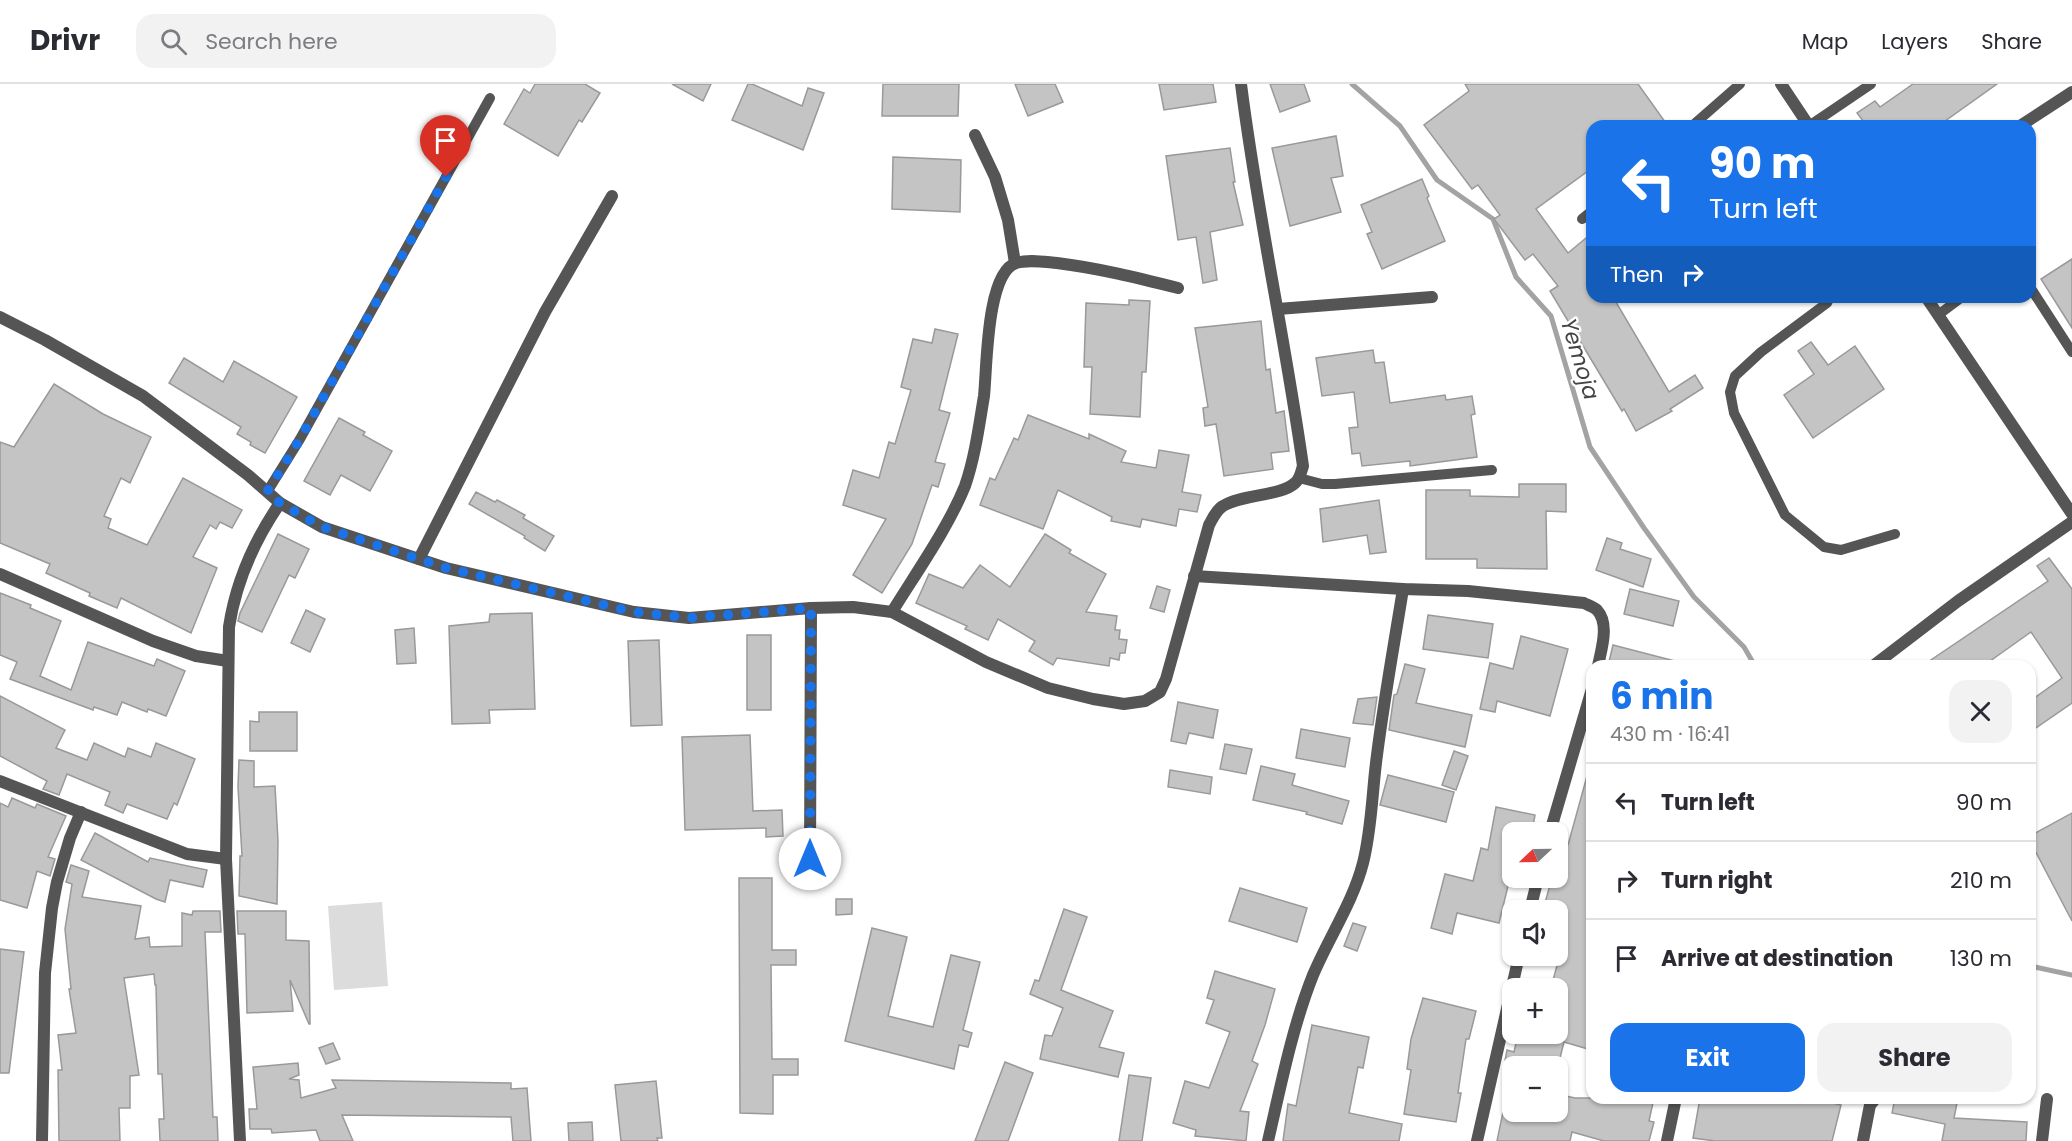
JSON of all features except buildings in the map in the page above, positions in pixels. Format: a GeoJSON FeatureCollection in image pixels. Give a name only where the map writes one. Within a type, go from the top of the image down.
{"type":"FeatureCollection","features":[{"type":"Feature","properties":{"kind":"street"},"geometry":{"type":"LineString","coordinates":[[0,317],[45,339],[143,396],[248,475],[280,503],[322,527],[446,568],[634,612],[690,618],[811,608],[853,607],[892,612],[986,662],[1047,688],[1124,704],[1145,701],[1160,692],[1166,679],[1209,525],[1217,511],[1249,496],[1293,485],[1299,478],[1303,466],[1252,166],[1241,84]]}},
{"type":"Feature","properties":{"kind":"street"},"geometry":{"type":"LineString","coordinates":[[1781,84],[1805,120]]}},
{"type":"Feature","properties":{"kind":"street"},"geometry":{"type":"LineString","coordinates":[[2029,120],[2072,92]]}},
{"type":"Feature","properties":{"kind":"street"},"geometry":{"type":"LineString","coordinates":[[975,135],[998,188],[1008,219],[1015,263]]}},
{"type":"Feature","properties":{"kind":"street"},"geometry":{"type":"LineString","coordinates":[[419,559],[545,312],[612,196]]}},
{"type":"Feature","properties":{"kind":"street"},"geometry":{"type":"LineString","coordinates":[[892,612],[952,512],[965,485],[975,452],[984,393],[988,326],[996,293],[1004,273],[1015,263],[1040,262],[1096,268],[1178,288]]}},
{"type":"Feature","properties":{"kind":"street"},"geometry":{"type":"LineString","coordinates":[[1278,309],[1432,297]]}},
{"type":"Feature","properties":{"kind":"street"},"geometry":{"type":"LineString","coordinates":[[1930,303],[2072,514]]}},
{"type":"Feature","properties":{"kind":"street"},"geometry":{"type":"LineString","coordinates":[[240,1141],[226,859],[229,627],[240,578],[262,530],[280,503]]}},
{"type":"Feature","properties":{"kind":"street"},"geometry":{"type":"LineString","coordinates":[[1881,660],[1958,601],[2072,522]]}},
{"type":"Feature","properties":{"kind":"street"},"geometry":{"type":"LineString","coordinates":[[0,574],[153,641],[196,656],[228,661]]}},
{"type":"Feature","properties":{"kind":"street"},"geometry":{"type":"LineString","coordinates":[[1194,576],[1468,591],[1584,603],[1598,611],[1602,624],[1604,635],[1599,660]]}},
{"type":"Feature","properties":{"kind":"street"},"geometry":{"type":"LineString","coordinates":[[1268,1141],[1290,1046],[1313,977],[1332,933],[1353,894],[1363,863],[1384,704],[1403,589]]}},
{"type":"Feature","properties":{"kind":"street"},"geometry":{"type":"LineString","coordinates":[[810,859],[811,608]]}},
{"type":"Feature","properties":{"kind":"street"},"geometry":{"type":"LineString","coordinates":[[1553,822],[1586,709]]}},
{"type":"Feature","properties":{"kind":"street"},"geometry":{"type":"LineString","coordinates":[[0,781],[187,854],[226,859]]}},
{"type":"Feature","properties":{"kind":"street"},"geometry":{"type":"LineString","coordinates":[[42,1141],[45,973],[52,908],[64,860],[81,812]]}},
{"type":"Feature","properties":{"kind":"street"},"geometry":{"type":"LineString","coordinates":[[1477,1141],[1517,966]]}},
{"type":"Feature","properties":{"kind":"street"},"geometry":{"type":"LineString","coordinates":[[2042,1141],[2047,1099]]}},
{"type":"Feature","properties":{"kind":"street"},"geometry":{"type":"LineString","coordinates":[[1667,1141],[1675,1104]]}},
{"type":"Feature","properties":{"kind":"street"},"geometry":{"type":"LineString","coordinates":[[1863,1141],[1871,1104]]}},
{"type":"Feature","properties":{"kind":"lane"},"geometry":{"type":"LineString","coordinates":[[1699,120],[1740,84]]}},
{"type":"Feature","properties":{"kind":"lane"},"geometry":{"type":"LineString","coordinates":[[1818,120],[1871,84]]}},
{"type":"Feature","properties":{"kind":"lane"},"geometry":{"type":"LineString","coordinates":[[267,492],[300,439],[490,98]]}},
{"type":"Feature","properties":{"kind":"lane"},"geometry":{"type":"LineString","coordinates":[[1582,219],[1586,216]]}},
{"type":"Feature","properties":{"kind":"lane"},"geometry":{"type":"LineString","coordinates":[[2036,295],[2072,352]]}},
{"type":"Feature","properties":{"kind":"lane"},"geometry":{"type":"LineString","coordinates":[[1827,303],[1761,352],[1736,376],[1730,392],[1734,413],[1785,515],[1824,547],[1841,550],[1895,534]]}},
{"type":"Feature","properties":{"kind":"lane"},"geometry":{"type":"LineString","coordinates":[[1938,315],[1954,303]]}},
{"type":"Feature","properties":{"kind":"lane"},"geometry":{"type":"LineString","coordinates":[[1299,478],[1322,484],[1335,484],[1492,470]]}},
{"type":"Feature","properties":{"kind":"shaded area"},"geometry":{"type":"Polygon","coordinates":[[[382,902],[388,986],[334,990],[328,906],[382,902]]]}},
{"type":"Feature","properties":{"kind":"waterway","name":"Yemoja"},"geometry":{"type":"LineString","coordinates":[[1352,84],[1400,126],[1437,180],[1493,219],[1516,277],[1551,316],[1590,447],[1694,597],[1744,647],[1752,660]]}},
{"type":"Feature","properties":{"kind":"waterway","name":"Yemoja"},"geometry":{"type":"LineString","coordinates":[[2036,967],[2072,975]]}},
{"type":"Feature","properties":{"kind":"route"},"geometry":{"type":"LineString","coordinates":[[446,177],[300,439],[267,492],[280,503],[322,527],[446,568],[634,612],[690,618],[811,608],[810,859]]}}]}
